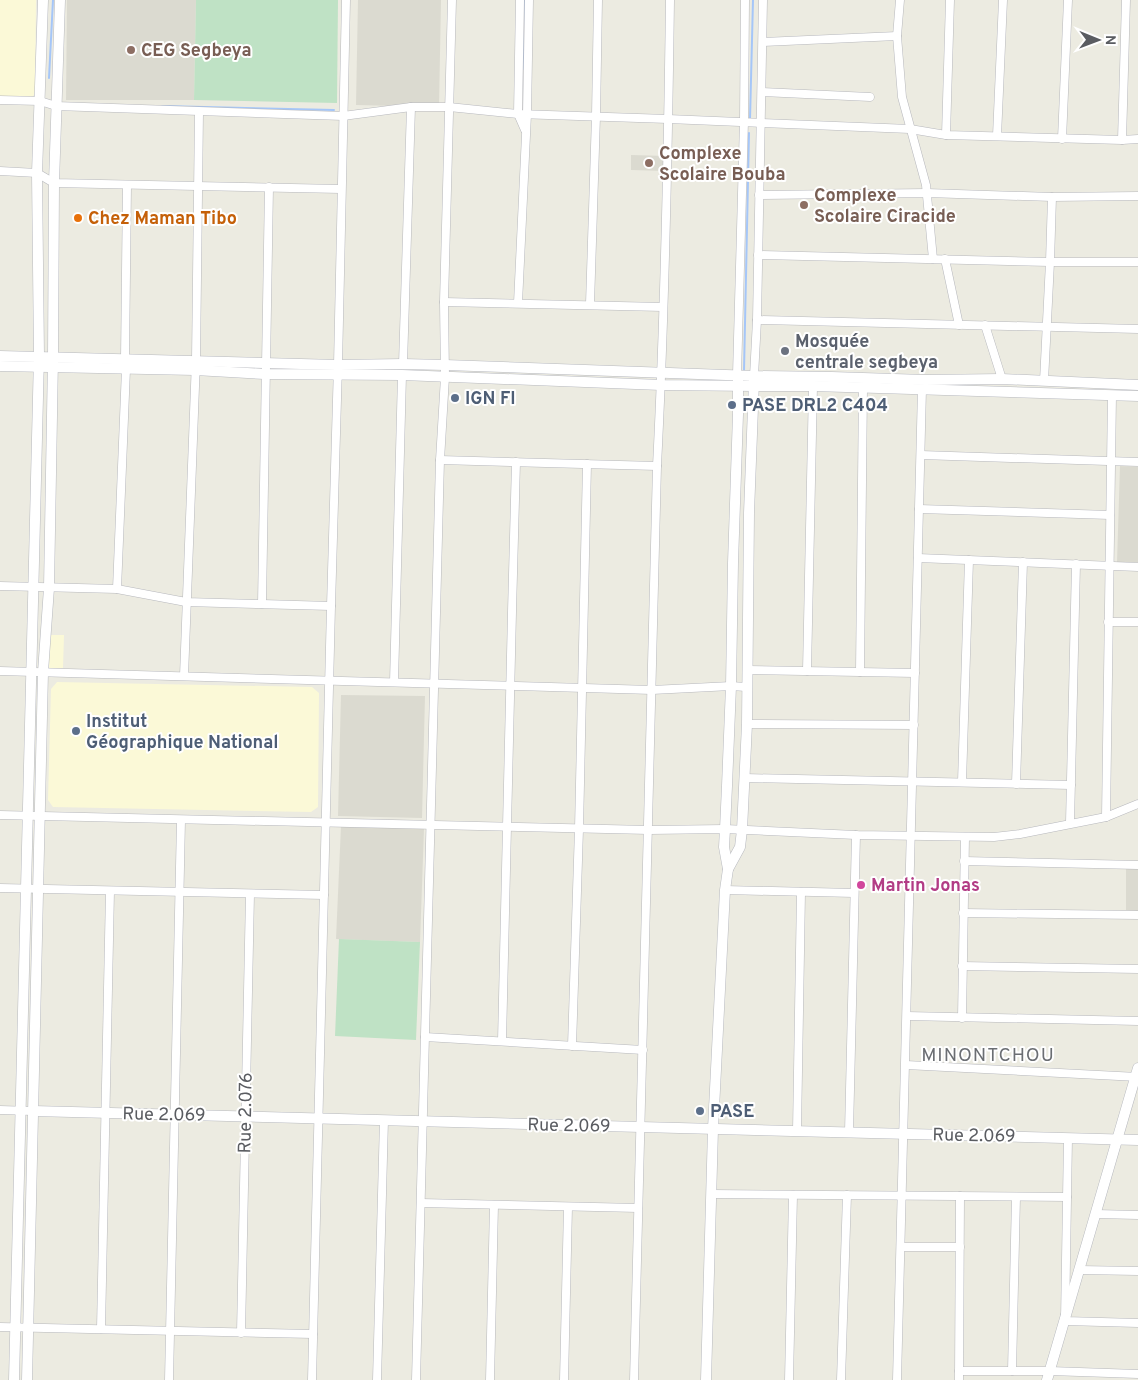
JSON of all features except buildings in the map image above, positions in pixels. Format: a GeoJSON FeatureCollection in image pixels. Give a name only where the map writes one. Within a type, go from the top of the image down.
{"type":"FeatureCollection","features":[{"type":"Feature","properties":{"kind":"street"},"geometry":{"type":"LineString","coordinates":[[27,1380],[40,817],[33,586],[39,356],[37,173],[43,0]]}},
{"type":"Feature","properties":{"kind":"street"},"geometry":{"type":"LineString","coordinates":[[14,1380],[28,816],[37,671],[49,588],[54,183],[60,0]]}},
{"type":"Feature","properties":{"kind":"street"},"geometry":{"type":"LineString","coordinates":[[312,1380],[346,0]]}},
{"type":"Feature","properties":{"kind":"street"},"geometry":{"type":"LineString","coordinates":[[416,1380],[440,460],[445,377],[444,302],[452,0]]}},
{"type":"Feature","properties":{"kind":"street"},"geometry":{"type":"LineString","coordinates":[[520,0],[518,114],[526,132]]}},
{"type":"Feature","properties":{"kind":"street"},"geometry":{"type":"LineString","coordinates":[[518,303],[527,114],[529,0]]}},
{"type":"Feature","properties":{"kind":"street"},"geometry":{"type":"LineString","coordinates":[[590,304],[598,0]]}},
{"type":"Feature","properties":{"kind":"street"},"geometry":{"type":"LineString","coordinates":[[634,1380],[657,466],[664,307],[670,0]]}},
{"type":"Feature","properties":{"kind":"street"},"geometry":{"type":"LineString","coordinates":[[706,1380],[713,1128],[725,890],[728,870],[724,847],[738,414],[745,0]]}},
{"type":"Feature","properties":{"kind":"street"},"geometry":{"type":"LineString","coordinates":[[728,870],[740,847],[745,778],[749,513],[757,320],[763,0]]}},
{"type":"Feature","properties":{"kind":"street"},"geometry":{"type":"LineString","coordinates":[[900,0],[897,36],[902,97],[926,185],[933,259]]}},
{"type":"Feature","properties":{"kind":"street"},"geometry":{"type":"LineString","coordinates":[[946,136],[950,0]]}},
{"type":"Feature","properties":{"kind":"street"},"geometry":{"type":"LineString","coordinates":[[997,136],[1003,0]]}},
{"type":"Feature","properties":{"kind":"street"},"geometry":{"type":"LineString","coordinates":[[1062,138],[1068,0]]}},
{"type":"Feature","properties":{"kind":"street"},"geometry":{"type":"LineString","coordinates":[[1122,140],[1126,0]]}},
{"type":"Feature","properties":{"kind":"street"},"geometry":{"type":"LineString","coordinates":[[763,42],[897,36]]}},
{"type":"Feature","properties":{"kind":"street"},"geometry":{"type":"LineString","coordinates":[[762,92],[870,96]]}},
{"type":"Feature","properties":{"kind":"street"},"geometry":{"type":"LineString","coordinates":[[0,100],[40,101],[56,106],[343,116],[411,107],[450,107],[518,114],[910,129],[946,136],[1138,139]]}},
{"type":"Feature","properties":{"kind":"street"},"geometry":{"type":"LineString","coordinates":[[403,364],[411,107]]}},
{"type":"Feature","properties":{"kind":"street"},"geometry":{"type":"LineString","coordinates":[[184,676],[195,365],[197,186],[200,112]]}},
{"type":"Feature","properties":{"kind":"street"},"geometry":{"type":"LineString","coordinates":[[0,171],[37,173],[54,183],[341,188]]}},
{"type":"Feature","properties":{"kind":"street"},"geometry":{"type":"LineString","coordinates":[[117,590],[125,364],[127,185]]}},
{"type":"Feature","properties":{"kind":"street"},"geometry":{"type":"LineString","coordinates":[[262,604],[269,187]]}},
{"type":"Feature","properties":{"kind":"street"},"geometry":{"type":"LineString","coordinates":[[759,195],[927,193],[1052,197],[1138,196]]}},
{"type":"Feature","properties":{"kind":"street"},"geometry":{"type":"LineString","coordinates":[[1044,381],[1048,327],[1052,197]]}},
{"type":"Feature","properties":{"kind":"street"},"geometry":{"type":"LineString","coordinates":[[758,255],[1050,262],[1138,262]]}},
{"type":"Feature","properties":{"kind":"street"},"geometry":{"type":"LineString","coordinates":[[945,259],[960,325]]}},
{"type":"Feature","properties":{"kind":"street"},"geometry":{"type":"LineString","coordinates":[[444,302],[664,307]]}},
{"type":"Feature","properties":{"kind":"street"},"geometry":{"type":"LineString","coordinates":[[757,320],[1138,329]]}},
{"type":"Feature","properties":{"kind":"street"},"geometry":{"type":"LineString","coordinates":[[985,325],[1002,379]]}},
{"type":"Feature","properties":{"kind":"street"},"geometry":{"type":"LineString","coordinates":[[0,356],[39,356],[53,363]]}},
{"type":"Feature","properties":{"kind":"street"},"geometry":{"type":"LineString","coordinates":[[0,366],[38,368],[53,363],[195,365],[266,363],[402,375],[661,385],[832,377],[925,380],[1002,379],[1138,385]]}},
{"type":"Feature","properties":{"kind":"street"},"geometry":{"type":"LineString","coordinates":[[195,365],[265,374],[403,364],[445,365],[662,372],[738,381]]}},
{"type":"Feature","properties":{"kind":"street"},"geometry":{"type":"LineString","coordinates":[[394,682],[402,375]]}},
{"type":"Feature","properties":{"kind":"street"},"geometry":{"type":"LineString","coordinates":[[754,381],[863,388],[1138,396]]}},
{"type":"Feature","properties":{"kind":"street"},"geometry":{"type":"LineString","coordinates":[[807,671],[813,386]]}},
{"type":"Feature","properties":{"kind":"street"},"geometry":{"type":"LineString","coordinates":[[860,672],[863,388]]}},
{"type":"Feature","properties":{"kind":"street"},"geometry":{"type":"LineString","coordinates":[[897,1380],[922,389]]}},
{"type":"Feature","properties":{"kind":"street"},"geometry":{"type":"LineString","coordinates":[[1106,817],[1112,395]]}},
{"type":"Feature","properties":{"kind":"street"},"geometry":{"type":"LineString","coordinates":[[921,455],[1138,462]]}},
{"type":"Feature","properties":{"kind":"street"},"geometry":{"type":"LineString","coordinates":[[440,460],[657,466]]}},
{"type":"Feature","properties":{"kind":"street"},"geometry":{"type":"LineString","coordinates":[[502,1042],[516,462]]}},
{"type":"Feature","properties":{"kind":"street"},"geometry":{"type":"LineString","coordinates":[[572,1046],[587,464]]}},
{"type":"Feature","properties":{"kind":"street"},"geometry":{"type":"LineString","coordinates":[[919,509],[1110,515]]}},
{"type":"Feature","properties":{"kind":"street"},"geometry":{"type":"LineString","coordinates":[[918,558],[1138,567]]}},
{"type":"Feature","properties":{"kind":"street"},"geometry":{"type":"LineString","coordinates":[[962,782],[969,560]]}},
{"type":"Feature","properties":{"kind":"street"},"geometry":{"type":"LineString","coordinates":[[1016,784],[1023,562]]}},
{"type":"Feature","properties":{"kind":"street"},"geometry":{"type":"LineString","coordinates":[[1070,823],[1076,564]]}},
{"type":"Feature","properties":{"kind":"street"},"geometry":{"type":"LineString","coordinates":[[0,586],[117,590],[186,602],[331,606]]}},
{"type":"Feature","properties":{"kind":"street"},"geometry":{"type":"LineString","coordinates":[[1108,622],[1138,622]]}},
{"type":"Feature","properties":{"kind":"street"},"geometry":{"type":"LineString","coordinates":[[747,670],[915,673]]}},
{"type":"Feature","properties":{"kind":"street"},"geometry":{"type":"LineString","coordinates":[[0,671],[652,690],[730,686],[746,687]]}},
{"type":"Feature","properties":{"kind":"street"},"geometry":{"type":"LineString","coordinates":[[747,724],[914,725]]}},
{"type":"Feature","properties":{"kind":"street"},"geometry":{"type":"LineString","coordinates":[[745,778],[1071,785]]}},
{"type":"Feature","properties":{"kind":"street"},"geometry":{"type":"LineString","coordinates":[[0,815],[579,829],[725,829],[856,835],[964,837],[1006,836],[1106,817],[1138,804]]}},
{"type":"Feature","properties":{"kind":"street"},"geometry":{"type":"LineString","coordinates":[[169,1380],[181,820]]}},
{"type":"Feature","properties":{"kind":"street"},"geometry":{"type":"LineString","coordinates":[[849,1132],[856,835]]}},
{"type":"Feature","properties":{"kind":"street"},"geometry":{"type":"LineString","coordinates":[[962,1018],[964,837]]}},
{"type":"Feature","properties":{"kind":"street"},"geometry":{"type":"LineString","coordinates":[[964,861],[1138,865]]}},
{"type":"Feature","properties":{"kind":"street"},"geometry":{"type":"LineString","coordinates":[[0,888],[324,895]]}},
{"type":"Feature","properties":{"kind":"street"},"geometry":{"type":"LineString","coordinates":[[725,890],[854,893]]}},
{"type":"Feature","properties":{"kind":"street"},"geometry":{"type":"LineString","coordinates":[[101,1330],[110,891]]}},
{"type":"Feature","properties":{"kind":"street"},"geometry":{"type":"LineString","coordinates":[[797,1131],[800,892]]}},
{"type":"Feature","properties":{"kind":"street","name":"Rue 2.076"},"geometry":{"type":"LineString","coordinates":[[241,1333],[250,894]]}},
{"type":"Feature","properties":{"kind":"street"},"geometry":{"type":"LineString","coordinates":[[963,913],[1138,915]]}},
{"type":"Feature","properties":{"kind":"street"},"geometry":{"type":"LineString","coordinates":[[962,966],[1138,969]]}},
{"type":"Feature","properties":{"kind":"street"},"geometry":{"type":"LineString","coordinates":[[907,1016],[1138,1021]]}},
{"type":"Feature","properties":{"kind":"street"},"geometry":{"type":"LineString","coordinates":[[425,1037],[643,1050]]}},
{"type":"Feature","properties":{"kind":"street"},"geometry":{"type":"LineString","coordinates":[[906,1065],[1137,1074],[1049,1376]]}},
{"type":"Feature","properties":{"kind":"street","name":"Rue 2.069"},"geometry":{"type":"LineString","coordinates":[[0,1110],[1138,1140]]}},
{"type":"Feature","properties":{"kind":"street"},"geometry":{"type":"LineString","coordinates":[[377,1380],[384,1120]]}},
{"type":"Feature","properties":{"kind":"street"},"geometry":{"type":"LineString","coordinates":[[1064,1321],[1068,1138]]}},
{"type":"Feature","properties":{"kind":"street"},"geometry":{"type":"LineString","coordinates":[[712,1194],[1067,1197]]}},
{"type":"Feature","properties":{"kind":"street"},"geometry":{"type":"LineString","coordinates":[[789,1380],[793,1195]]}},
{"type":"Feature","properties":{"kind":"street"},"geometry":{"type":"LineString","coordinates":[[841,1380],[847,1195]]}},
{"type":"Feature","properties":{"kind":"street"},"geometry":{"type":"LineString","coordinates":[[959,1380],[960,1196]]}},
{"type":"Feature","properties":{"kind":"street"},"geometry":{"type":"LineString","coordinates":[[1012,1371],[1016,1197]]}},
{"type":"Feature","properties":{"kind":"street"},"geometry":{"type":"LineString","coordinates":[[421,1203],[638,1208]]}},
{"type":"Feature","properties":{"kind":"street"},"geometry":{"type":"LineString","coordinates":[[490,1380],[494,1205]]}},
{"type":"Feature","properties":{"kind":"street"},"geometry":{"type":"LineString","coordinates":[[564,1380],[568,1207]]}},
{"type":"Feature","properties":{"kind":"street"},"geometry":{"type":"LineString","coordinates":[[1096,1214],[1138,1215]]}},
{"type":"Feature","properties":{"kind":"street"},"geometry":{"type":"LineString","coordinates":[[901,1247],[960,1247]]}},
{"type":"Feature","properties":{"kind":"street"},"geometry":{"type":"LineString","coordinates":[[1066,1258],[1081,1264],[1138,1271]]}},
{"type":"Feature","properties":{"kind":"street"},"geometry":{"type":"LineString","coordinates":[[1064,1321],[1138,1323]]}},
{"type":"Feature","properties":{"kind":"street"},"geometry":{"type":"LineString","coordinates":[[0,1327],[313,1334]]}},
{"type":"Feature","properties":{"kind":"street"},"geometry":{"type":"LineString","coordinates":[[959,1371],[1012,1371],[1049,1376],[1138,1374]]}},
{"type":"Feature","properties":{"kind":"shaded area"},"geometry":{"type":"Polygon","coordinates":[[[0,0],[36,0],[35,94],[29,100],[0,98],[0,0]]]}},
{"type":"Feature","properties":{"kind":"shaded area","name":"CEG Segbeya"},"geometry":{"type":"Polygon","coordinates":[[[67,0],[196,0],[194,100],[66,100],[67,0]]]}},
{"type":"Feature","properties":{"kind":"shaded area"},"geometry":{"type":"Polygon","coordinates":[[[358,0],[441,0],[439,107],[356,105],[358,0]]]}},
{"type":"Feature","properties":{"kind":"shaded area","name":"Complexe Scolaire Bouba"},"geometry":{"type":"Polygon","coordinates":[[[631,155],[666,156],[666,171],[631,170],[631,155]]]}},
{"type":"Feature","properties":{"kind":"shaded area"},"geometry":{"type":"Polygon","coordinates":[[[1120,466],[1138,467],[1138,562],[1117,562],[1120,466]]]}},
{"type":"Feature","properties":{"kind":"shaded area"},"geometry":{"type":"Polygon","coordinates":[[[50,635],[64,635],[63,668],[49,668],[50,635]]]}},
{"type":"Feature","properties":{"kind":"shaded area"},"geometry":{"type":"Polygon","coordinates":[[[57,682],[312,687],[319,693],[318,807],[311,812],[53,807],[48,800],[51,689],[57,682]]]}},
{"type":"Feature","properties":{"kind":"shaded area"},"geometry":{"type":"Polygon","coordinates":[[[341,695],[425,696],[422,818],[338,816],[341,695]]]}},
{"type":"Feature","properties":{"kind":"shaded area"},"geometry":{"type":"Polygon","coordinates":[[[341,826],[424,829],[420,942],[336,939],[341,826]]]}},
{"type":"Feature","properties":{"kind":"shaded area"},"geometry":{"type":"Polygon","coordinates":[[[1126,868],[1138,868],[1138,911],[1126,910],[1126,868]]]}},
{"type":"Feature","properties":{"kind":"green space"},"geometry":{"type":"Polygon","coordinates":[[[196,0],[338,0],[337,103],[194,100],[196,0]]]}},
{"type":"Feature","properties":{"kind":"green space"},"geometry":{"type":"Polygon","coordinates":[[[339,939],[420,942],[416,1040],[335,1036],[339,939]]]}},
{"type":"Feature","properties":{"kind":"waterway"},"geometry":{"type":"LineString","coordinates":[[49,78],[53,0]]}},
{"type":"Feature","properties":{"kind":"waterway"},"geometry":{"type":"LineString","coordinates":[[523,69],[525,0]]}},
{"type":"Feature","properties":{"kind":"waterway"},"geometry":{"type":"LineString","coordinates":[[750,119],[753,0]]}},
{"type":"Feature","properties":{"kind":"waterway"},"geometry":{"type":"LineString","coordinates":[[162,106],[334,110]]}},
{"type":"Feature","properties":{"kind":"waterway"},"geometry":{"type":"LineString","coordinates":[[744,371],[749,133]]}},
{"type":"Feature","properties":{"kind":"place","name":"CEG Segbeya"},"geometry":{"type":"Point","coordinates":[131,50]}},
{"type":"Feature","properties":{"kind":"place","name":"Complexe Scolaire Bouba"},"geometry":{"type":"Point","coordinates":[649,163]}},
{"type":"Feature","properties":{"kind":"place","name":"Complexe Scolaire Ciracide"},"geometry":{"type":"Point","coordinates":[804,205]}},
{"type":"Feature","properties":{"kind":"place","name":"Chez Maman Tibo"},"geometry":{"type":"Point","coordinates":[78,218]}},
{"type":"Feature","properties":{"kind":"place","name":"Mosquée centrale segbeya"},"geometry":{"type":"Point","coordinates":[785,351]}},
{"type":"Feature","properties":{"kind":"place","name":"IGN FI"},"geometry":{"type":"Point","coordinates":[455,398]}},
{"type":"Feature","properties":{"kind":"place","name":"PASE DRL2 C404"},"geometry":{"type":"Point","coordinates":[732,405]}},
{"type":"Feature","properties":{"kind":"place","name":"Institut Géographique National"},"geometry":{"type":"Point","coordinates":[76,731]}},
{"type":"Feature","properties":{"kind":"place","name":"Martin Jonas"},"geometry":{"type":"Point","coordinates":[861,885]}},
{"type":"Feature","properties":{"kind":"place","name":"PASE"},"geometry":{"type":"Point","coordinates":[700,1111]}},
{"type":"Feature","properties":{"kind":"district","name":"MINONTCHOU"},"geometry":{"type":"Point","coordinates":[988,1054]}}]}
